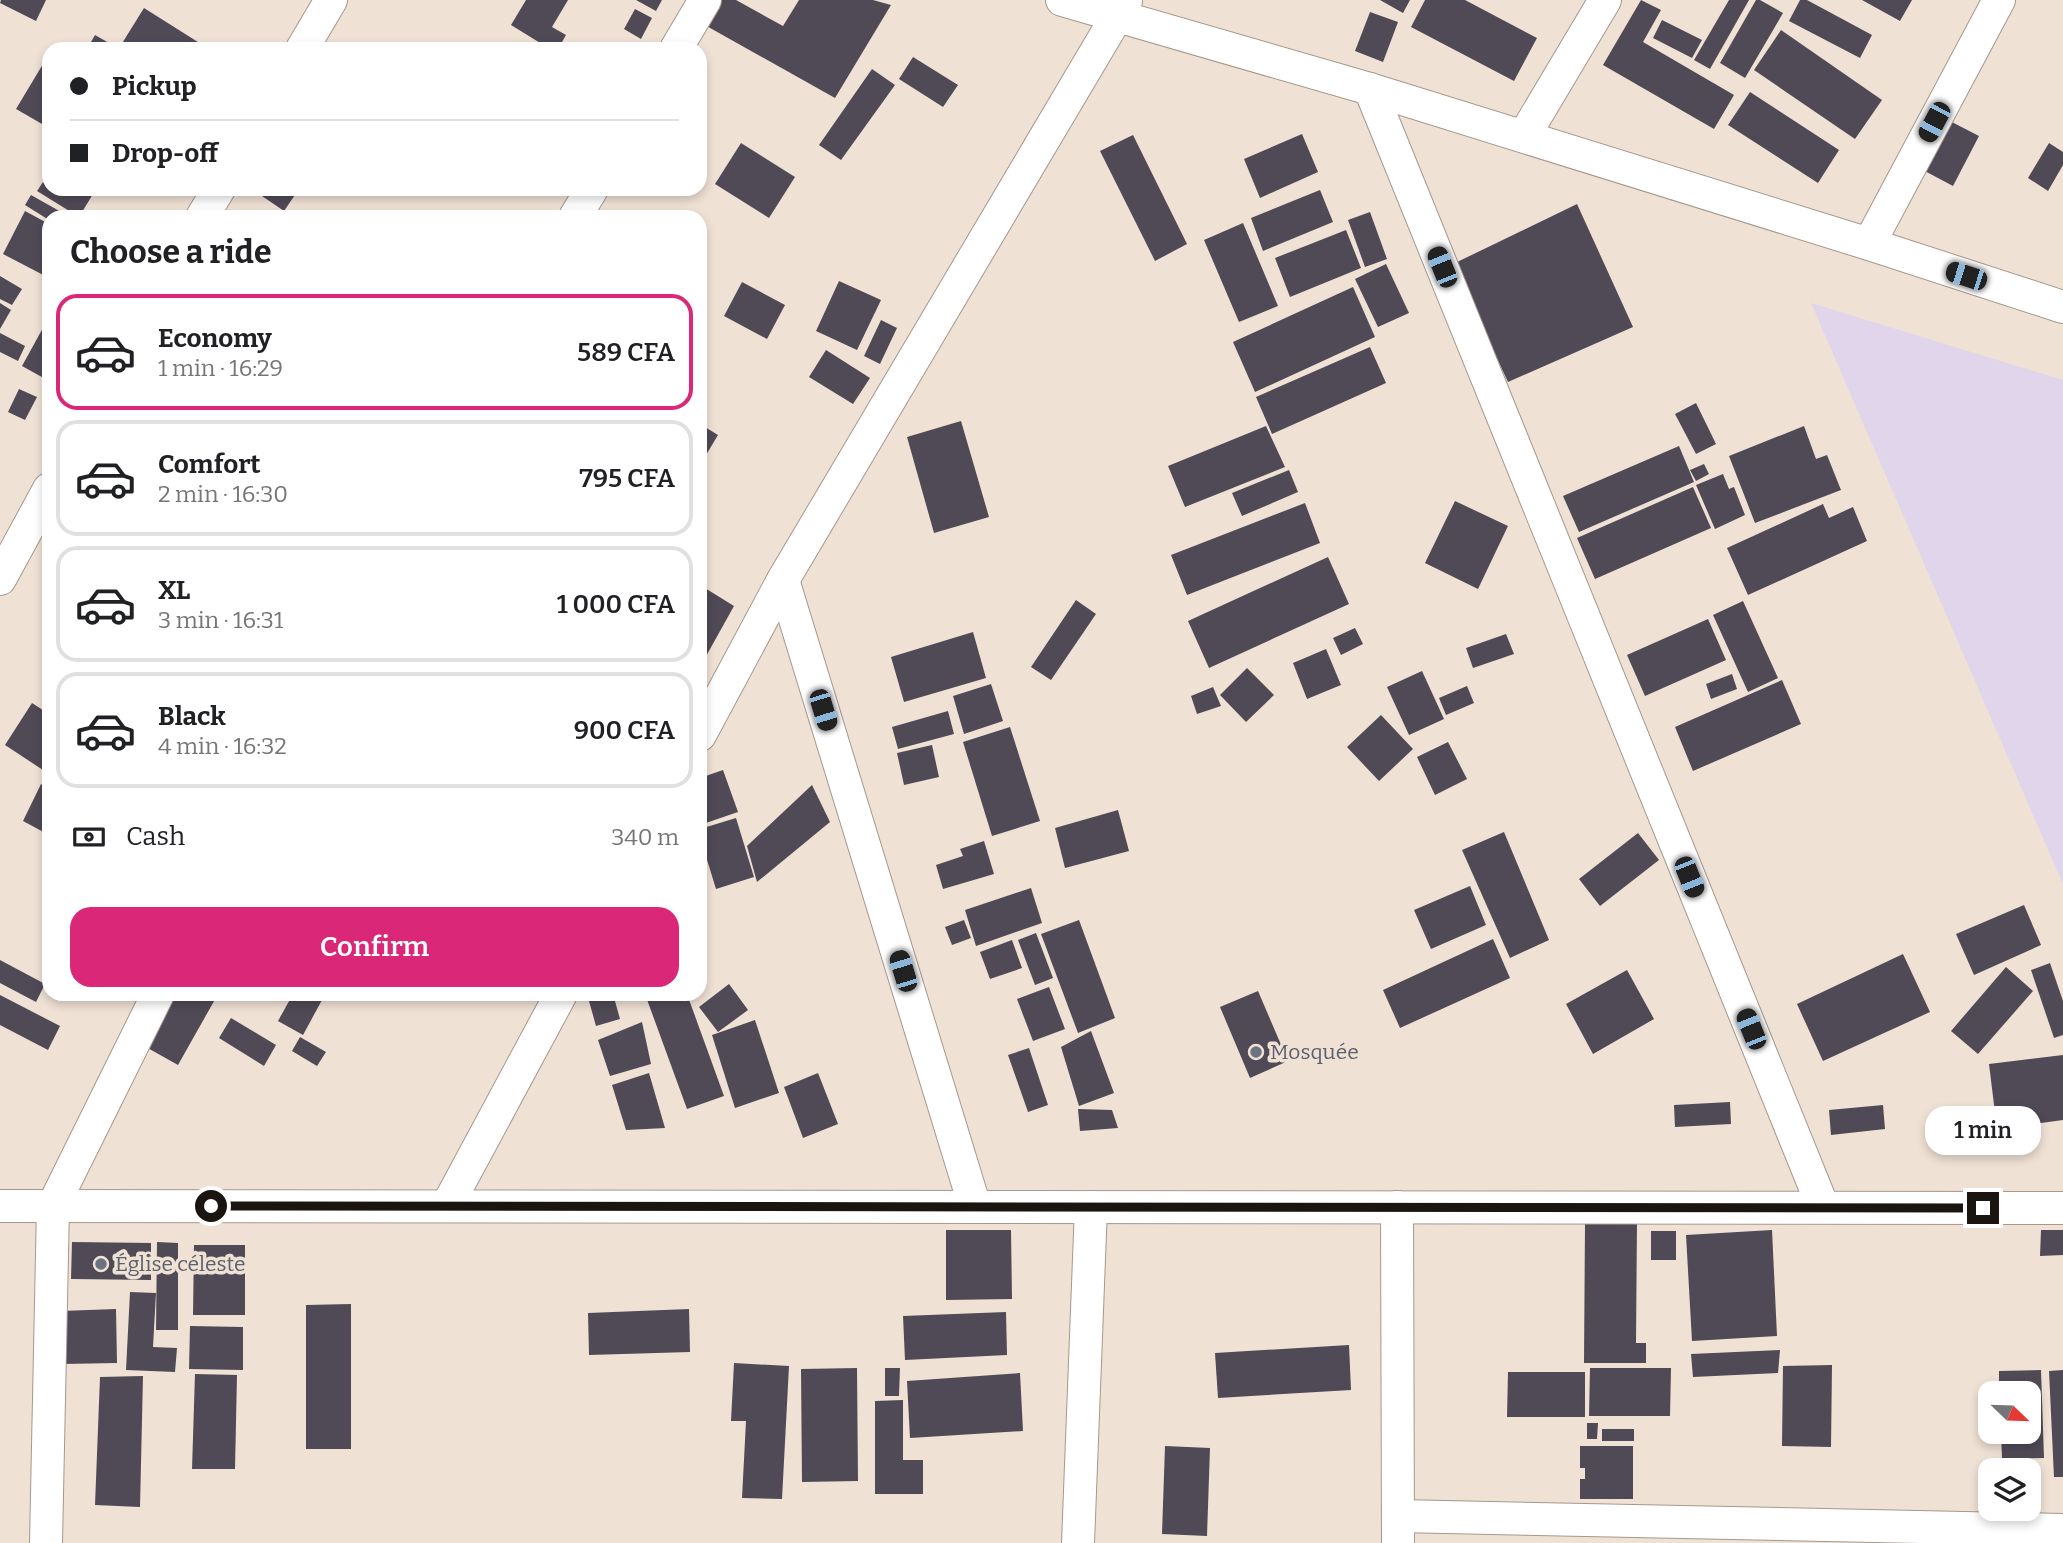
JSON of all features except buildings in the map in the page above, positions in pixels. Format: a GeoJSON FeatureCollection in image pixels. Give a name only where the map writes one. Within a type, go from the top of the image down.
{"type":"FeatureCollection","features":[{"type":"Feature","properties":{"kind":"street"},"geometry":{"type":"LineString","coordinates":[[306,42],[331,0]]}},
{"type":"Feature","properties":{"kind":"street"},"geometry":{"type":"LineString","coordinates":[[680,42],[705,0]]}},
{"type":"Feature","properties":{"kind":"street"},"geometry":{"type":"LineString","coordinates":[[1062,0],[1121,8],[2063,307]]}},
{"type":"Feature","properties":{"kind":"street"},"geometry":{"type":"LineString","coordinates":[[1524,136],[1605,0]]}},
{"type":"Feature","properties":{"kind":"street"},"geometry":{"type":"LineString","coordinates":[[1869,244],[1999,0]]}},
{"type":"Feature","properties":{"kind":"street"},"geometry":{"type":"LineString","coordinates":[[707,722],[783,579],[1121,8]]}},
{"type":"Feature","properties":{"kind":"street"},"geometry":{"type":"LineString","coordinates":[[1370,89],[1823,1207]]}},
{"type":"Feature","properties":{"kind":"street"},"geometry":{"type":"LineString","coordinates":[[0,579],[42,502]]}},
{"type":"Feature","properties":{"kind":"street"},"geometry":{"type":"LineString","coordinates":[[783,579],[975,1207]]}},
{"type":"Feature","properties":{"kind":"street"},"geometry":{"type":"LineString","coordinates":[[46,1543],[53,1206],[155,1001]]}},
{"type":"Feature","properties":{"kind":"street"},"geometry":{"type":"LineString","coordinates":[[447,1206],[557,1001]]}},
{"type":"Feature","properties":{"kind":"street"},"geometry":{"type":"LineString","coordinates":[[0,1206],[2063,1208]]}},
{"type":"Feature","properties":{"kind":"street"},"geometry":{"type":"LineString","coordinates":[[1078,1543],[1091,1207]]}},
{"type":"Feature","properties":{"kind":"street"},"geometry":{"type":"LineString","coordinates":[[1397,1207],[1398,1530],[2063,1530]]}},
{"type":"Feature","properties":{"kind":"shaded area"},"geometry":{"type":"Polygon","coordinates":[[[1811,303],[2063,380],[2063,884],[1811,303]]]}},
{"type":"Feature","properties":{"kind":"place","name":"Mosquée"},"geometry":{"type":"Point","coordinates":[1256,1052]}},
{"type":"Feature","properties":{"kind":"place","name":"Église céleste"},"geometry":{"type":"Point","coordinates":[101,1264]}},
{"type":"Feature","properties":{"kind":"route"},"geometry":{"type":"LineString","coordinates":[[211,1206],[1983,1208]]}}]}
